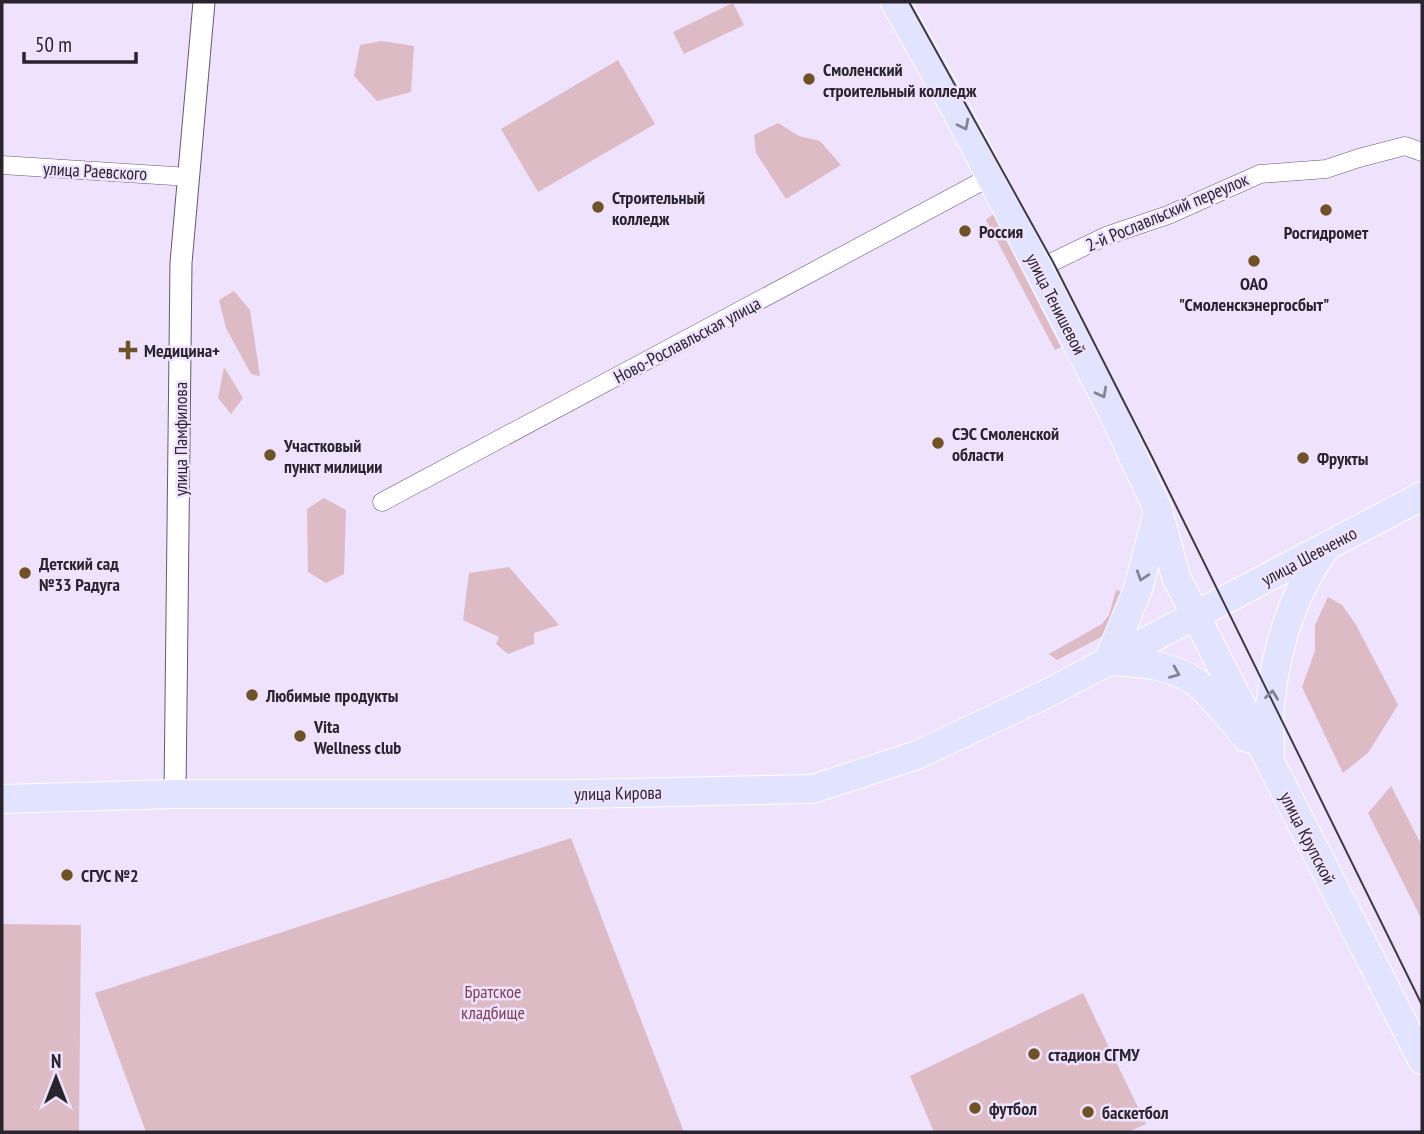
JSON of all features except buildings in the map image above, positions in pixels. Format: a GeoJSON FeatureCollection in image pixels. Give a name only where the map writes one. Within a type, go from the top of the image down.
{"type":"FeatureCollection","features":[{"type":"Feature","properties":{"kind":"main road","name":"улица Тенишевой"},"geometry":{"type":"LineString","coordinates":[[895,2],[956,110],[1112,411],[1158,510],[1176,577],[1205,611]]}},
{"type":"Feature","properties":{"kind":"main road","name":"улица Шевченко"},"geometry":{"type":"LineString","coordinates":[[1205,611],[1422,496]]}},
{"type":"Feature","properties":{"kind":"main road"},"geometry":{"type":"LineString","coordinates":[[1158,510],[1146,567],[1108,661],[1147,663],[1178,672],[1203,688],[1270,764]]}},
{"type":"Feature","properties":{"kind":"main road"},"geometry":{"type":"LineString","coordinates":[[1270,764],[1270,700],[1287,620],[1311,569],[1327,546]]}},
{"type":"Feature","properties":{"kind":"main road","name":"улица Кирова"},"geometry":{"type":"LineString","coordinates":[[2,799],[175,794],[592,794],[813,789],[917,755],[1046,694],[1205,611]]}},
{"type":"Feature","properties":{"kind":"main road","name":"улица Крупской"},"geometry":{"type":"LineString","coordinates":[[1205,611],[1270,764],[1422,1060]]}},
{"type":"Feature","properties":{"kind":"street","name":"улица Памфилова"},"geometry":{"type":"LineString","coordinates":[[175,794],[181,263],[204,2]]}},
{"type":"Feature","properties":{"kind":"street","name":"2-й Рославльский переулок"},"geometry":{"type":"LineString","coordinates":[[1038,269],[1106,236],[1168,215],[1260,174],[1326,169],[1405,146],[1422,152]]}},
{"type":"Feature","properties":{"kind":"street","name":"улица Раевского"},"geometry":{"type":"LineString","coordinates":[[2,165],[189,177]]}},
{"type":"Feature","properties":{"kind":"street","name":"Ново-Рославльская улица"},"geometry":{"type":"LineString","coordinates":[[382,502],[990,177]]}},
{"type":"Feature","properties":{"kind":"green space"},"geometry":{"type":"Polygon","coordinates":[[[733,3],[744,25],[684,54],[673,32],[733,3]]]}},
{"type":"Feature","properties":{"kind":"green space"},"geometry":{"type":"Polygon","coordinates":[[[382,41],[414,46],[411,92],[377,101],[354,76],[360,45],[382,41]]]}},
{"type":"Feature","properties":{"kind":"green space"},"geometry":{"type":"Polygon","coordinates":[[[618,60],[655,124],[538,192],[501,129],[618,60]]]}},
{"type":"Feature","properties":{"kind":"green space"},"geometry":{"type":"Polygon","coordinates":[[[778,123],[799,136],[820,141],[841,165],[786,199],[756,153],[754,135],[778,123]]]}},
{"type":"Feature","properties":{"kind":"green space"},"geometry":{"type":"Polygon","coordinates":[[[993,214],[1061,347],[1055,350],[986,220],[993,214]]]}},
{"type":"Feature","properties":{"kind":"green space"},"geometry":{"type":"Polygon","coordinates":[[[234,291],[250,310],[260,376],[251,374],[226,328],[219,300],[234,291]]]}},
{"type":"Feature","properties":{"kind":"green space"},"geometry":{"type":"Polygon","coordinates":[[[224,367],[243,398],[231,414],[218,398],[224,367]]]}},
{"type":"Feature","properties":{"kind":"green space"},"geometry":{"type":"Polygon","coordinates":[[[324,498],[346,510],[344,574],[326,583],[308,572],[307,509],[324,498]]]}},
{"type":"Feature","properties":{"kind":"green space"},"geometry":{"type":"Polygon","coordinates":[[[509,567],[559,625],[534,633],[534,644],[508,654],[496,644],[499,637],[463,620],[469,573],[509,567]]]}},
{"type":"Feature","properties":{"kind":"green space"},"geometry":{"type":"Polygon","coordinates":[[[1116,590],[1129,594],[1114,628],[1057,660],[1049,654],[1102,624],[1109,615],[1116,590]]]}},
{"type":"Feature","properties":{"kind":"green space"},"geometry":{"type":"Polygon","coordinates":[[[1328,597],[1342,605],[1356,625],[1398,705],[1368,753],[1343,773],[1302,687],[1315,651],[1315,625],[1328,597]]]}},
{"type":"Feature","properties":{"kind":"green space"},"geometry":{"type":"Polygon","coordinates":[[[1391,786],[1422,846],[1422,920],[1368,813],[1391,786]]]}},
{"type":"Feature","properties":{"kind":"green space","name":"Братское кладбище"},"geometry":{"type":"Polygon","coordinates":[[[571,838],[684,1132],[146,1132],[95,993],[571,838]]]}},
{"type":"Feature","properties":{"kind":"green space"},"geometry":{"type":"Polygon","coordinates":[[[2,924],[81,925],[79,1132],[2,1132],[2,924]]]}},
{"type":"Feature","properties":{"kind":"green space","name":"стадион СГМУ"},"geometry":{"type":"Polygon","coordinates":[[[1083,993],[1146,1124],[1128,1132],[934,1132],[910,1076],[1083,993]]]}},
{"type":"Feature","properties":{"kind":"tram line"},"geometry":{"type":"LineString","coordinates":[[909,2],[1053,262],[1422,1005]]}},
{"type":"Feature","properties":{"kind":"place","name":"Смоленский строительный колледж"},"geometry":{"type":"Point","coordinates":[809,79]}},
{"type":"Feature","properties":{"kind":"place","name":"Строительный колледж"},"geometry":{"type":"Point","coordinates":[598,207]}},
{"type":"Feature","properties":{"kind":"place","name":"Росгидромет"},"geometry":{"type":"Point","coordinates":[1326,210]}},
{"type":"Feature","properties":{"kind":"place","name":"Россия"},"geometry":{"type":"Point","coordinates":[965,231]}},
{"type":"Feature","properties":{"kind":"place","name":"ОАО \"Смоленскэнергосбыт\""},"geometry":{"type":"Point","coordinates":[1254,261]}},
{"type":"Feature","properties":{"kind":"place","name":"Медицина+"},"geometry":{"type":"Point","coordinates":[128,350]}},
{"type":"Feature","properties":{"kind":"place","name":"СЭС Смоленской области"},"geometry":{"type":"Point","coordinates":[938,443]}},
{"type":"Feature","properties":{"kind":"place","name":"Участковый пункт милиции"},"geometry":{"type":"Point","coordinates":[270,455]}},
{"type":"Feature","properties":{"kind":"place","name":"Фрукты"},"geometry":{"type":"Point","coordinates":[1303,458]}},
{"type":"Feature","properties":{"kind":"place","name":"Детский сад №33 Радуга"},"geometry":{"type":"Point","coordinates":[25,573]}},
{"type":"Feature","properties":{"kind":"place","name":"Любимые продукты"},"geometry":{"type":"Point","coordinates":[252,695]}},
{"type":"Feature","properties":{"kind":"place","name":"Vita Wellness club"},"geometry":{"type":"Point","coordinates":[300,736]}},
{"type":"Feature","properties":{"kind":"place","name":"СГУС №2"},"geometry":{"type":"Point","coordinates":[67,875]}},
{"type":"Feature","properties":{"kind":"place","name":"стадион СГМУ"},"geometry":{"type":"Point","coordinates":[1034,1054]}},
{"type":"Feature","properties":{"kind":"place","name":"футбол"},"geometry":{"type":"Point","coordinates":[975,1108]}},
{"type":"Feature","properties":{"kind":"place","name":"баскетбол"},"geometry":{"type":"Point","coordinates":[1088,1112]}}]}
